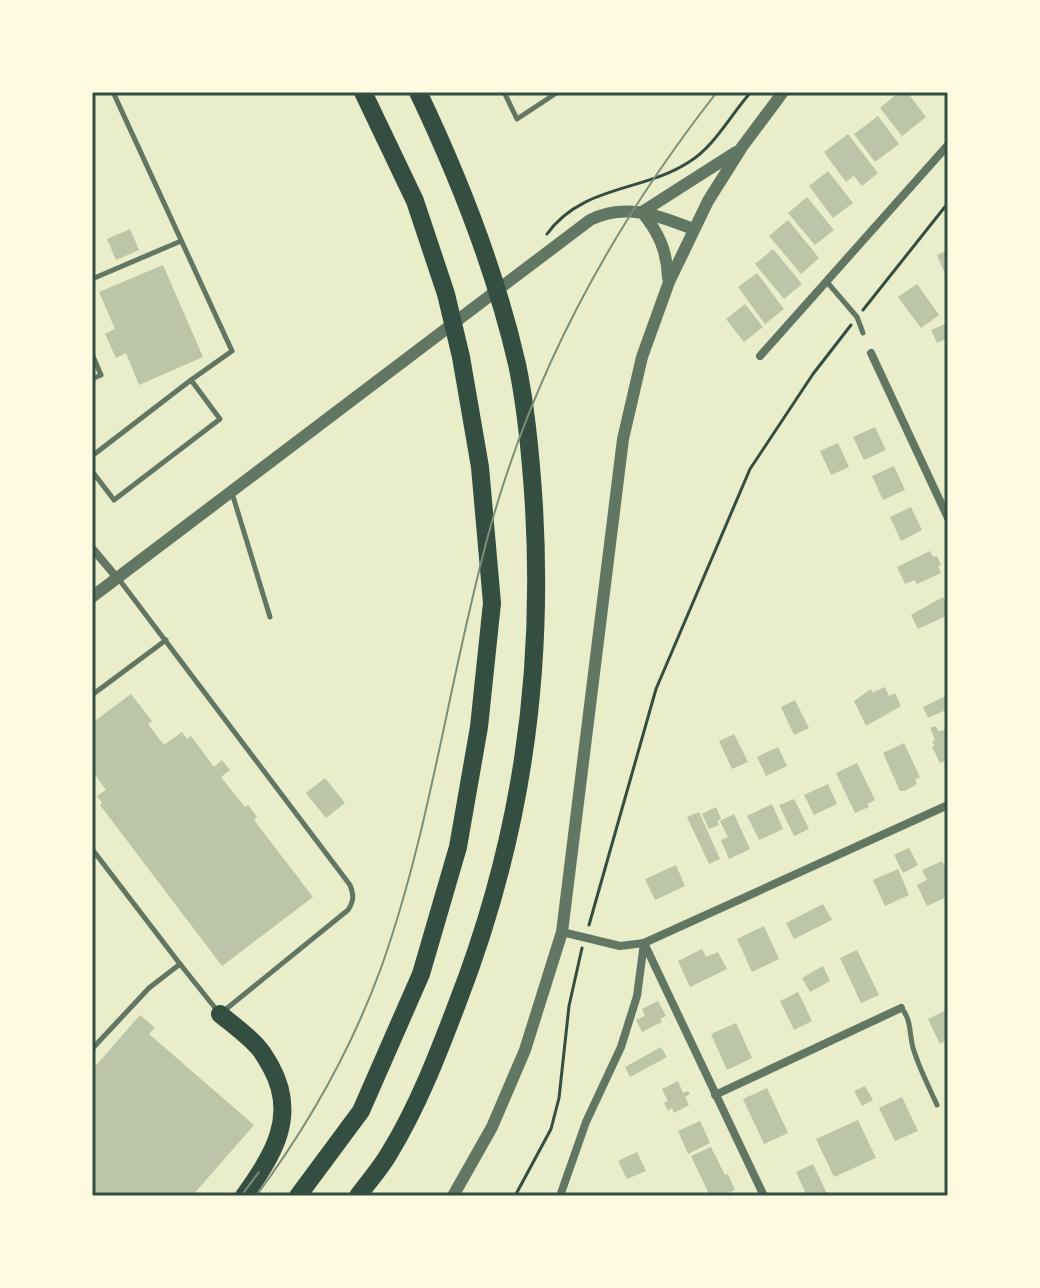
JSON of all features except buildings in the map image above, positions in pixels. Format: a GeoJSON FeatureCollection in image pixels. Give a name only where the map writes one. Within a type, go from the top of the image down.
{"type":"FeatureCollection","features":[{"type":"Feature","properties":{"kind":"highway"},"geometry":{"type":"LineString","coordinates":[[298,1196],[361,1111],[421,974],[458,847],[479,727],[492,603],[480,467],[461,357],[446,294],[415,201],[363,92]]}},
{"type":"Feature","properties":{"kind":"highway"},"geometry":{"type":"LineString","coordinates":[[358,1196],[389,1153],[435,1062],[478,948],[501,874],[519,797],[537,633],[530,446],[517,365],[487,254],[456,171],[418,92]]}},
{"type":"Feature","properties":{"kind":"highway"},"geometry":{"type":"LineString","coordinates":[[220,1014],[260,1048],[284,1098],[281,1130],[265,1166],[244,1196]]}},
{"type":"Feature","properties":{"kind":"street"},"geometry":{"type":"LineString","coordinates":[[453,1196],[492,1127],[525,1050],[562,932],[623,439],[642,357],[669,282],[693,229],[742,147],[783,92]]}},
{"type":"Feature","properties":{"kind":"street"},"geometry":{"type":"LineString","coordinates":[[760,356],[948,145]]}},
{"type":"Feature","properties":{"kind":"street"},"geometry":{"type":"LineString","coordinates":[[642,212],[742,147]]}},
{"type":"Feature","properties":{"kind":"street"},"geometry":{"type":"LineString","coordinates":[[92,597],[600,215],[620,211],[642,212],[693,229]]}},
{"type":"Feature","properties":{"kind":"street"},"geometry":{"type":"LineString","coordinates":[[642,212],[656,229],[663,245],[669,282]]}},
{"type":"Feature","properties":{"kind":"street"},"geometry":{"type":"LineString","coordinates":[[871,353],[948,518]]}},
{"type":"Feature","properties":{"kind":"street"},"geometry":{"type":"LineString","coordinates":[[92,548],[117,578]]}},
{"type":"Feature","properties":{"kind":"street"},"geometry":{"type":"LineString","coordinates":[[562,932],[620,946],[644,943],[947,807]]}},
{"type":"Feature","properties":{"kind":"street"},"geometry":{"type":"LineString","coordinates":[[644,943],[764,1196]]}},
{"type":"Feature","properties":{"kind":"street"},"geometry":{"type":"LineString","coordinates":[[560,1196],[586,1122],[621,1047],[637,996],[644,943]]}},
{"type":"Feature","properties":{"kind":"street"},"geometry":{"type":"LineString","coordinates":[[715,1095],[901,1008]]}},
{"type":"Feature","properties":{"kind":"lane"},"geometry":{"type":"LineString","coordinates":[[92,456],[232,351],[113,92]]}},
{"type":"Feature","properties":{"kind":"lane"},"geometry":{"type":"LineString","coordinates":[[504,92],[517,119],[558,92]]}},
{"type":"Feature","properties":{"kind":"lane"},"geometry":{"type":"LineString","coordinates":[[92,279],[181,241]]}},
{"type":"Feature","properties":{"kind":"lane"},"geometry":{"type":"LineString","coordinates":[[827,282],[857,317],[863,333]]}},
{"type":"Feature","properties":{"kind":"lane"},"geometry":{"type":"LineString","coordinates":[[92,354],[101,375],[92,379]]}},
{"type":"Feature","properties":{"kind":"lane"},"geometry":{"type":"LineString","coordinates":[[92,471],[114,500],[220,419],[191,380]]}},
{"type":"Feature","properties":{"kind":"lane"},"geometry":{"type":"LineString","coordinates":[[232,492],[270,617]]}},
{"type":"Feature","properties":{"kind":"lane"},"geometry":{"type":"LineString","coordinates":[[92,849],[220,1014],[353,903],[354,893],[350,885],[117,578]]}},
{"type":"Feature","properties":{"kind":"lane"},"geometry":{"type":"LineString","coordinates":[[92,695],[166,640]]}},
{"type":"Feature","properties":{"kind":"lane"},"geometry":{"type":"LineString","coordinates":[[92,1049],[149,988],[180,964]]}},
{"type":"Feature","properties":{"kind":"lane"},"geometry":{"type":"LineString","coordinates":[[901,1008],[907,1017],[919,1066],[937,1105]]}},
{"type":"Feature","properties":{"kind":"path"},"geometry":{"type":"LineString","coordinates":[[546,236],[555,223],[588,199],[666,175],[692,161],[751,92]]}},
{"type":"Feature","properties":{"kind":"path"},"geometry":{"type":"LineString","coordinates":[[592,913],[656,689],[750,469],[813,374],[948,203]]}},
{"type":"Feature","properties":{"kind":"path"},"geometry":{"type":"LineString","coordinates":[[515,1196],[551,1129],[559,1098],[569,1006],[579,959]]}},
{"type":"Feature","properties":{"kind":"tram line"},"geometry":{"type":"LineString","coordinates":[[256,1196],[327,1086],[381,968],[414,859],[491,525],[531,408],[555,352],[613,244],[645,192],[717,92]]}},
{"type":"Feature","properties":{"kind":"tram line"},"geometry":{"type":"LineString","coordinates":[[241,1196],[259,1172]]}}]}
